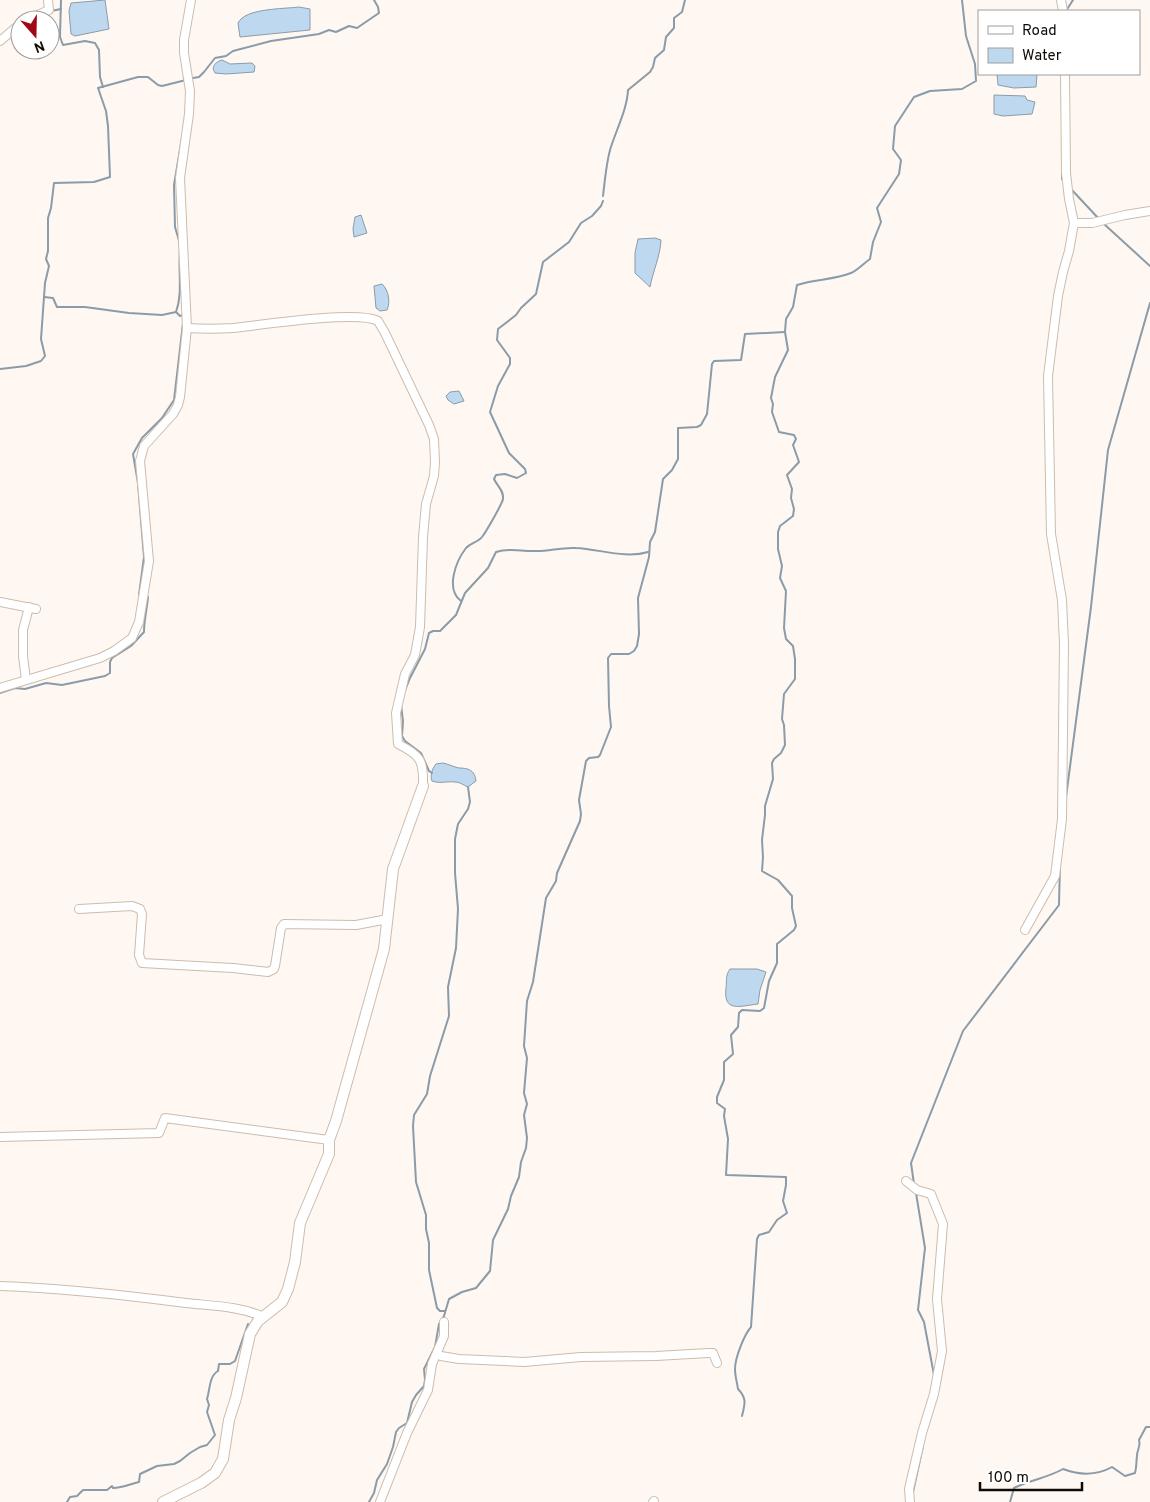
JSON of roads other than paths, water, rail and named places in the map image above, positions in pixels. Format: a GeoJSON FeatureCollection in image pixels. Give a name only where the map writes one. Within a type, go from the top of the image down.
{"type":"FeatureCollection","features":[{"type":"Feature","properties":{"kind":"street"},"geometry":{"type":"LineString","coordinates":[[0,688],[100,658],[132,638],[136,629],[149,561],[140,461],[144,446],[178,405],[187,328],[180,178],[189,114],[190,91],[184,53],[184,40],[191,0]]}},
{"type":"Feature","properties":{"kind":"street"},"geometry":{"type":"LineString","coordinates":[[0,41],[10,32]]}},
{"type":"Feature","properties":{"kind":"street"},"geometry":{"type":"LineString","coordinates":[[1025,930],[1055,876],[1062,819],[1064,644],[1062,600],[1051,534],[1048,376],[1058,296],[1074,223],[1066,173],[1065,75]]}},
{"type":"Feature","properties":{"kind":"street"},"geometry":{"type":"LineString","coordinates":[[1074,223],[1092,223],[1150,211]]}},
{"type":"Feature","properties":{"kind":"street"},"geometry":{"type":"LineString","coordinates":[[163,1502],[201,1483],[215,1473],[223,1459],[250,1334],[258,1321],[282,1302],[288,1289],[295,1262],[300,1223],[329,1154],[329,1140],[384,949],[393,869],[423,786],[423,772],[419,759],[414,752],[398,744],[396,713],[405,674],[415,655],[420,627],[426,504],[434,476],[434,445],[430,425],[378,321],[369,318],[344,318],[232,328],[187,328]]}},
{"type":"Feature","properties":{"kind":"street"},"geometry":{"type":"LineString","coordinates":[[0,602],[32,608],[23,630],[23,656],[26,680]]}},
{"type":"Feature","properties":{"kind":"street"},"geometry":{"type":"LineString","coordinates":[[80,909],[132,906],[140,909],[142,914],[139,956],[142,963],[268,972],[274,969],[281,928],[284,924],[356,925],[388,918]]}},
{"type":"Feature","properties":{"kind":"street"},"geometry":{"type":"LineString","coordinates":[[0,1137],[159,1134],[165,1118],[329,1140]]}},
{"type":"Feature","properties":{"kind":"street"},"geometry":{"type":"LineString","coordinates":[[906,1181],[917,1190],[931,1194],[943,1224],[937,1299],[942,1351],[934,1394],[909,1489],[910,1502]]}},
{"type":"Feature","properties":{"kind":"street"},"geometry":{"type":"LineString","coordinates":[[0,1286],[151,1297],[249,1310],[264,1317]]}},
{"type":"Feature","properties":{"kind":"street"},"geometry":{"type":"LineString","coordinates":[[381,1502],[407,1433],[428,1390],[432,1364],[438,1354],[444,1336],[444,1322]]}},
{"type":"Feature","properties":{"kind":"street"},"geometry":{"type":"LineString","coordinates":[[438,1354],[459,1359],[524,1362],[708,1353],[713,1354],[717,1362]]}},
{"type":"Feature","properties":{"kind":"water"},"geometry":{"type":"Polygon","coordinates":[[[105,0],[109,29],[75,36],[71,34],[69,11],[71,3],[105,0]]]}},
{"type":"Feature","properties":{"kind":"water"},"geometry":{"type":"Polygon","coordinates":[[[299,7],[310,9],[310,30],[240,37],[238,23],[248,14],[266,10],[299,7]]]}},
{"type":"Feature","properties":{"kind":"water"},"geometry":{"type":"Polygon","coordinates":[[[222,60],[230,64],[252,63],[255,66],[254,72],[215,73],[214,66],[222,60]]]}},
{"type":"Feature","properties":{"kind":"water"},"geometry":{"type":"Polygon","coordinates":[[[997,75],[1037,75],[1036,87],[1014,88],[998,85],[997,75]]]}},
{"type":"Feature","properties":{"kind":"water"},"geometry":{"type":"Polygon","coordinates":[[[994,95],[1025,96],[1027,100],[1035,102],[1032,114],[1003,116],[994,114],[994,95]]]}},
{"type":"Feature","properties":{"kind":"water"},"geometry":{"type":"Polygon","coordinates":[[[361,215],[367,233],[354,237],[355,217],[361,215]]]}},
{"type":"Feature","properties":{"kind":"water"},"geometry":{"type":"Polygon","coordinates":[[[655,238],[661,240],[650,287],[635,273],[635,253],[638,239],[655,238]]]}},
{"type":"Feature","properties":{"kind":"water"},"geometry":{"type":"Polygon","coordinates":[[[382,284],[387,292],[389,303],[387,310],[380,311],[376,308],[374,286],[382,284]]]}},
{"type":"Feature","properties":{"kind":"water"},"geometry":{"type":"Polygon","coordinates":[[[459,391],[464,401],[454,404],[448,400],[446,396],[450,392],[459,391]]]}},
{"type":"Feature","properties":{"kind":"water"},"geometry":{"type":"Polygon","coordinates":[[[443,763],[470,770],[474,774],[476,781],[468,787],[457,782],[432,781],[432,770],[436,764],[443,763]]]}},
{"type":"Feature","properties":{"kind":"water"},"geometry":{"type":"Polygon","coordinates":[[[730,969],[757,969],[766,972],[758,1004],[730,1005],[726,996],[726,978],[730,969]]]}},
{"type":"Feature","properties":{"kind":"waterway"},"geometry":{"type":"LineString","coordinates":[[61,0],[60,37],[63,45],[85,41],[95,43],[99,50],[100,77],[103,87]]}},
{"type":"Feature","properties":{"kind":"waterway"},"geometry":{"type":"LineString","coordinates":[[193,78],[199,77],[215,58],[226,56],[233,51],[271,41],[319,34],[329,30],[336,32],[349,26],[357,28],[379,13],[374,0]]}},
{"type":"Feature","properties":{"kind":"waterway"},"geometry":{"type":"LineString","coordinates":[[603,196],[612,142],[623,112],[628,90],[650,72],[655,58],[664,50],[666,37],[674,28],[674,18],[682,12],[685,0]]}},
{"type":"Feature","properties":{"kind":"waterway"},"geometry":{"type":"LineString","coordinates":[[742,1416],[744,1401],[743,1395],[738,1389],[735,1369],[740,1347],[751,1327],[757,1239],[759,1235],[769,1232],[777,1220],[787,1213],[783,1201],[786,1177],[726,1175],[728,1139],[724,1116],[725,1109],[717,1103],[717,1097],[724,1080],[724,1062],[733,1054],[731,1035],[738,1027],[739,1013],[742,1010],[760,1011],[764,1008],[769,981],[777,963],[777,944],[794,930],[796,926],[792,908],[792,896],[778,880],[762,871],[765,806],[773,779],[772,763],[785,745],[782,719],[784,694],[795,679],[793,646],[786,639],[784,628],[786,591],[780,578],[782,566],[778,549],[778,532],[780,526],[793,516],[792,489],[787,475],[799,462],[793,445],[796,439],[794,435],[779,432],[772,412],[773,404],[771,398],[775,377],[788,350],[785,332],[786,319],[793,307],[797,285],[851,273],[870,259],[873,242],[881,222],[877,208],[899,174],[901,160],[893,149],[895,126],[914,97],[930,91],[962,89],[976,81],[975,64],[966,36],[962,0]]}},
{"type":"Feature","properties":{"kind":"waterway"},"geometry":{"type":"LineString","coordinates":[[1067,10],[1073,0]]}},
{"type":"Feature","properties":{"kind":"waterway"},"geometry":{"type":"LineString","coordinates":[[56,10],[61,9]]}},
{"type":"Feature","properties":{"kind":"waterway"},"geometry":{"type":"LineString","coordinates":[[0,369],[26,366],[41,361],[45,356],[41,339],[45,283],[49,266],[46,259],[48,251],[48,218],[54,183],[94,182],[110,177],[106,111],[98,88],[138,77],[148,77],[162,86],[186,81]]}},
{"type":"Feature","properties":{"kind":"waterway"},"geometry":{"type":"LineString","coordinates":[[180,244],[175,227],[174,185],[182,138]]}},
{"type":"Feature","properties":{"kind":"waterway"},"geometry":{"type":"LineString","coordinates":[[1062,166],[1062,179],[1065,182]]}},
{"type":"Feature","properties":{"kind":"waterway"},"geometry":{"type":"LineString","coordinates":[[1071,189],[1099,219]]}},
{"type":"Feature","properties":{"kind":"waterway"},"geometry":{"type":"LineString","coordinates":[[461,601],[456,596],[454,589],[453,582],[456,567],[466,548],[482,537],[502,502],[502,493],[494,479],[496,475],[505,474],[517,478],[526,473],[525,469],[509,453],[490,412],[498,386],[510,364],[510,358],[497,340],[498,329],[516,315],[536,294],[543,262],[569,242],[581,223],[592,216],[603,201]]}},
{"type":"Feature","properties":{"kind":"waterway"},"geometry":{"type":"LineString","coordinates":[[1104,224],[1150,266]]}},
{"type":"Feature","properties":{"kind":"waterway"},"geometry":{"type":"LineString","coordinates":[[180,251],[180,290],[176,312],[180,316],[183,315]]}},
{"type":"Feature","properties":{"kind":"waterway"},"geometry":{"type":"LineString","coordinates":[[44,297],[53,298],[57,307],[85,307],[162,315],[176,312]]}},
{"type":"Feature","properties":{"kind":"waterway"},"geometry":{"type":"LineString","coordinates":[[1066,797],[1091,607],[1108,450],[1150,303]]}},
{"type":"Feature","properties":{"kind":"waterway"},"geometry":{"type":"LineString","coordinates":[[139,595],[144,557],[138,483],[133,454],[142,438],[162,418],[174,400],[183,323]]}},
{"type":"Feature","properties":{"kind":"waterway"},"geometry":{"type":"LineString","coordinates":[[369,1502],[374,1493],[377,1480],[387,1464],[396,1432],[407,1423],[412,1402],[424,1386],[424,1369],[435,1347],[439,1324],[444,1316],[449,1299],[462,1292],[476,1288],[490,1271],[493,1240],[508,1209],[519,1177],[527,1138],[524,1115],[527,1104],[524,1093],[527,1058],[524,1046],[527,1001],[533,982],[546,898],[556,881],[557,873],[580,821],[579,800],[586,761],[589,758],[600,755],[611,727],[608,658],[611,654],[629,654],[637,646],[639,634],[638,598],[649,557],[650,542],[655,532],[663,479],[672,470],[678,459],[678,428],[697,427],[701,425],[707,414],[712,364],[714,361],[741,360],[745,334],[785,332]]}},
{"type":"Feature","properties":{"kind":"waterway"},"geometry":{"type":"LineString","coordinates":[[404,693],[425,649],[429,633],[440,631],[456,615],[465,593],[488,568],[496,552],[571,548],[622,554],[648,552]]}},
{"type":"Feature","properties":{"kind":"waterway"},"geometry":{"type":"LineString","coordinates":[[0,693],[15,688],[25,689],[46,683],[62,685],[105,676],[110,673],[112,658],[131,646],[144,632],[148,597]]}},
{"type":"Feature","properties":{"kind":"waterway"},"geometry":{"type":"LineString","coordinates":[[401,705],[402,736],[405,741],[421,753],[429,771],[432,773]]}},
{"type":"Feature","properties":{"kind":"waterway"},"geometry":{"type":"LineString","coordinates":[[445,1311],[440,1311],[437,1308],[429,1270],[426,1215],[416,1182],[413,1126],[414,1115],[427,1094],[430,1076],[449,1016],[448,987],[456,948],[458,909],[455,839],[458,824],[468,809],[470,802],[468,787]]}},
{"type":"Feature","properties":{"kind":"waterway"},"geometry":{"type":"LineString","coordinates":[[914,1184],[911,1163],[963,1031],[1059,905],[1060,861]]}},
{"type":"Feature","properties":{"kind":"waterway"},"geometry":{"type":"LineString","coordinates":[[916,1193],[925,1248],[918,1310],[924,1322],[934,1375]]}},
{"type":"Feature","properties":{"kind":"waterway"},"geometry":{"type":"LineString","coordinates":[[67,1502],[70,1497],[77,1496],[83,1490],[107,1490],[112,1486],[113,1488],[120,1487],[139,1482],[140,1474],[157,1466],[174,1464],[200,1447],[207,1445],[215,1435],[207,1412],[209,1405],[207,1399],[211,1380],[218,1371],[219,1364],[230,1364],[235,1361],[248,1324]]}},
{"type":"Feature","properties":{"kind":"waterway"},"geometry":{"type":"LineString","coordinates":[[1010,1502],[1014,1488],[1063,1469],[1088,1474],[1112,1467],[1125,1476],[1135,1473],[1139,1440],[1146,1427],[1150,1427]]}},
{"type":"Feature","properties":{"kind":"waterway"},"geometry":{"type":"LineString","coordinates":[[913,1492],[923,1446]]}}]}
